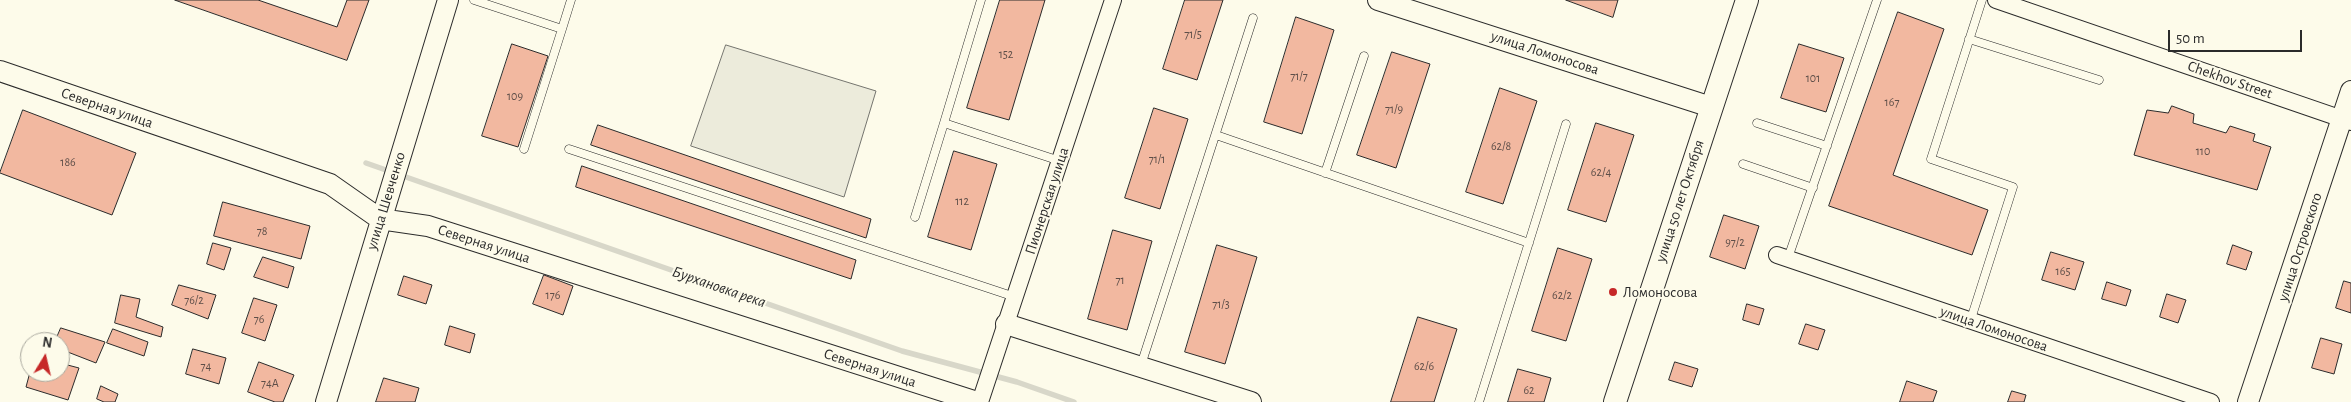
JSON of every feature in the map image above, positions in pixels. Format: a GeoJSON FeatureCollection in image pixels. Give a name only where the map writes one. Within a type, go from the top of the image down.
{"type":"FeatureCollection","features":[{"type":"Feature","properties":{"kind":"main road","name":"улица 50 лет Октября"},"geometry":{"type":"LineString","coordinates":[[1615,402],[1746,0]]}},
{"type":"Feature","properties":{"kind":"street","name":"улица Шевченко"},"geometry":{"type":"LineString","coordinates":[[326,402],[448,0]]}},
{"type":"Feature","properties":{"kind":"street","name":"Пионерская улица"},"geometry":{"type":"LineString","coordinates":[[979,402],[1113,0]]}},
{"type":"Feature","properties":{"kind":"street","name":"улица Ломоносова"},"geometry":{"type":"LineString","coordinates":[[1378,0],[1711,107]]}},
{"type":"Feature","properties":{"kind":"street","name":"Chekhov Street"},"geometry":{"type":"LineString","coordinates":[[1996,0],[2347,120]]}},
{"type":"Feature","properties":{"kind":"street","name":"Северная улица"},"geometry":{"type":"LineString","coordinates":[[0,71],[330,184],[380,219],[428,226],[979,402]]}},
{"type":"Feature","properties":{"kind":"street","name":"улица Островского"},"geometry":{"type":"LineString","coordinates":[[2248,402],[2347,120],[2351,91]]}},
{"type":"Feature","properties":{"kind":"street","name":"улица Ломоносова"},"geometry":{"type":"LineString","coordinates":[[1783,256],[1970,322],[2211,402]]}},
{"type":"Feature","properties":{"kind":"street"},"geometry":{"type":"LineString","coordinates":[[1006,324],[1251,402]]}},
{"type":"Feature","properties":{"kind":"lane"},"geometry":{"type":"LineString","coordinates":[[474,0],[562,29]]}},
{"type":"Feature","properties":{"kind":"lane"},"geometry":{"type":"LineString","coordinates":[[524,149],[571,0]]}},
{"type":"Feature","properties":{"kind":"lane"},"geometry":{"type":"LineString","coordinates":[[915,217],[982,0]]}},
{"type":"Feature","properties":{"kind":"lane"},"geometry":{"type":"LineString","coordinates":[[1783,256],[1813,188],[1877,0]]}},
{"type":"Feature","properties":{"kind":"lane"},"geometry":{"type":"LineString","coordinates":[[1970,322],[2013,187],[1931,159],[1982,0]]}},
{"type":"Feature","properties":{"kind":"lane"},"geometry":{"type":"LineString","coordinates":[[1141,367],[1253,18]]}},
{"type":"Feature","properties":{"kind":"lane"},"geometry":{"type":"LineString","coordinates":[[1970,39],[2099,80]]}},
{"type":"Feature","properties":{"kind":"lane"},"geometry":{"type":"LineString","coordinates":[[1325,173],[1364,56]]}},
{"type":"Feature","properties":{"kind":"lane"},"geometry":{"type":"LineString","coordinates":[[944,123],[1060,161]]}},
{"type":"Feature","properties":{"kind":"lane"},"geometry":{"type":"LineString","coordinates":[[1757,123],[1827,146]]}},
{"type":"Feature","properties":{"kind":"lane"},"geometry":{"type":"LineString","coordinates":[[1480,402],[1566,124]]}},
{"type":"Feature","properties":{"kind":"lane"},"geometry":{"type":"LineString","coordinates":[[1216,135],[1529,243]]}},
{"type":"Feature","properties":{"kind":"lane"},"geometry":{"type":"LineString","coordinates":[[569,149],[1015,297]]}},
{"type":"Feature","properties":{"kind":"lane"},"geometry":{"type":"LineString","coordinates":[[1743,164],[1813,188]]}},
{"type":"Feature","properties":{"kind":"shaded area"},"geometry":{"type":"Polygon","coordinates":[[[726,45],[876,91],[844,197],[691,146],[726,45]]]}},
{"type":"Feature","properties":{"kind":"building"},"geometry":{"type":"Polygon","coordinates":[[[175,0],[258,0],[337,27],[347,0],[369,0],[347,60],[175,0]]]}},
{"type":"Feature","properties":{"kind":"building"},"geometry":{"type":"Polygon","coordinates":[[[1000,0],[1045,0],[1009,120],[967,108],[1000,0]]]}},
{"type":"Feature","properties":{"kind":"building"},"geometry":{"type":"Polygon","coordinates":[[[1185,0],[1223,0],[1197,80],[1163,69],[1185,0]]]}},
{"type":"Feature","properties":{"kind":"building"},"geometry":{"type":"Polygon","coordinates":[[[1566,0],[1618,0],[1613,17],[1566,0]]]}},
{"type":"Feature","properties":{"kind":"building"},"geometry":{"type":"Polygon","coordinates":[[[1898,12],[1944,29],[1893,175],[1988,210],[1972,255],[1829,206],[1898,12]]]}},
{"type":"Feature","properties":{"kind":"building"},"geometry":{"type":"Polygon","coordinates":[[[1296,17],[1334,30],[1302,134],[1264,122],[1296,17]]]}},
{"type":"Feature","properties":{"kind":"building"},"geometry":{"type":"Polygon","coordinates":[[[512,44],[548,56],[518,147],[482,136],[512,44]]]}},
{"type":"Feature","properties":{"kind":"building"},"geometry":{"type":"Polygon","coordinates":[[[1799,44],[1844,58],[1826,112],[1781,98],[1799,44]]]}},
{"type":"Feature","properties":{"kind":"building"},"geometry":{"type":"Polygon","coordinates":[[[1392,52],[1430,64],[1396,168],[1357,155],[1392,52]]]}},
{"type":"Feature","properties":{"kind":"building"},"geometry":{"type":"Polygon","coordinates":[[[1500,88],[1537,101],[1503,204],[1466,192],[1500,88]]]}},
{"type":"Feature","properties":{"kind":"building"},"geometry":{"type":"Polygon","coordinates":[[[2172,106],[2194,114],[2193,123],[2226,133],[2230,126],[2255,134],[2253,141],[2271,147],[2257,190],[2134,155],[2147,110],[2168,113],[2172,106]]]}},
{"type":"Feature","properties":{"kind":"building"},"geometry":{"type":"Polygon","coordinates":[[[1154,108],[1188,119],[1160,209],[1125,198],[1154,108]]]}},
{"type":"Feature","properties":{"kind":"building"},"geometry":{"type":"Polygon","coordinates":[[[23,110],[136,153],[112,215],[0,173],[23,110]]]}},
{"type":"Feature","properties":{"kind":"building"},"geometry":{"type":"Polygon","coordinates":[[[1596,123],[1634,135],[1606,222],[1568,210],[1596,123]]]}},
{"type":"Feature","properties":{"kind":"building"},"geometry":{"type":"Polygon","coordinates":[[[598,125],[871,219],[866,238],[591,145],[598,125]]]}},
{"type":"Feature","properties":{"kind":"building"},"geometry":{"type":"Polygon","coordinates":[[[954,151],[997,164],[971,250],[928,237],[954,151]]]}},
{"type":"Feature","properties":{"kind":"building"},"geometry":{"type":"Polygon","coordinates":[[[582,166],[856,260],[851,279],[576,187],[582,166]]]}},
{"type":"Feature","properties":{"kind":"building"},"geometry":{"type":"Polygon","coordinates":[[[223,202],[310,226],[301,259],[214,236],[223,202]]]}},
{"type":"Feature","properties":{"kind":"building"},"geometry":{"type":"Polygon","coordinates":[[[1724,215],[1759,226],[1745,269],[1710,257],[1724,215]]]}},
{"type":"Feature","properties":{"kind":"building"},"geometry":{"type":"Polygon","coordinates":[[[1113,230],[1152,241],[1127,330],[1088,319],[1113,230]]]}},
{"type":"Feature","properties":{"kind":"building"},"geometry":{"type":"Polygon","coordinates":[[[213,243],[231,248],[224,270],[207,264],[213,243]]]}},
{"type":"Feature","properties":{"kind":"building"},"geometry":{"type":"Polygon","coordinates":[[[1217,245],[1257,257],[1225,364],[1185,352],[1217,245]]]}},
{"type":"Feature","properties":{"kind":"building"},"geometry":{"type":"Polygon","coordinates":[[[2233,245],[2252,252],[2246,270],[2227,264],[2233,245]]]}},
{"type":"Feature","properties":{"kind":"building"},"geometry":{"type":"Polygon","coordinates":[[[1558,248],[1592,259],[1566,341],[1532,331],[1558,248]]]}},
{"type":"Feature","properties":{"kind":"building"},"geometry":{"type":"Polygon","coordinates":[[[2051,252],[2084,262],[2075,290],[2042,280],[2051,252]]]}},
{"type":"Feature","properties":{"kind":"building"},"geometry":{"type":"Polygon","coordinates":[[[263,257],[294,267],[288,288],[254,277],[263,257]]]}},
{"type":"Feature","properties":{"kind":"building"},"geometry":{"type":"Polygon","coordinates":[[[544,275],[573,286],[563,315],[533,304],[544,275]]]}},
{"type":"Feature","properties":{"kind":"building"},"geometry":{"type":"Polygon","coordinates":[[[404,276],[432,285],[426,304],[398,295],[404,276]]]}},
{"type":"Feature","properties":{"kind":"building"},"geometry":{"type":"Polygon","coordinates":[[[2344,281],[2351,283],[2351,313],[2336,308],[2344,281]]]}},
{"type":"Feature","properties":{"kind":"building"},"geometry":{"type":"Polygon","coordinates":[[[2107,282],[2131,290],[2126,306],[2102,299],[2107,282]]]}},
{"type":"Feature","properties":{"kind":"building"},"geometry":{"type":"Polygon","coordinates":[[[179,285],[216,295],[208,319],[172,305],[179,285]]]}},
{"type":"Feature","properties":{"kind":"building"},"geometry":{"type":"Polygon","coordinates":[[[2167,294],[2186,300],[2178,323],[2160,317],[2167,294]]]}},
{"type":"Feature","properties":{"kind":"building"},"geometry":{"type":"Polygon","coordinates":[[[121,295],[140,299],[136,317],[163,327],[161,337],[115,323],[121,295]]]}},
{"type":"Feature","properties":{"kind":"building"},"geometry":{"type":"Polygon","coordinates":[[[254,298],[277,305],[265,341],[242,333],[254,298]]]}},
{"type":"Feature","properties":{"kind":"building"},"geometry":{"type":"Polygon","coordinates":[[[1747,304],[1764,309],[1759,325],[1743,320],[1747,304]]]}},
{"type":"Feature","properties":{"kind":"building"},"geometry":{"type":"Polygon","coordinates":[[[1418,317],[1457,329],[1434,402],[1391,402],[1418,317]]]}},
{"type":"Feature","properties":{"kind":"building"},"geometry":{"type":"Polygon","coordinates":[[[1806,324],[1825,330],[1818,350],[1799,344],[1806,324]]]}},
{"type":"Feature","properties":{"kind":"building"},"geometry":{"type":"Polygon","coordinates":[[[450,326],[475,334],[470,353],[445,345],[450,326]]]}},
{"type":"Feature","properties":{"kind":"building"},"geometry":{"type":"Polygon","coordinates":[[[61,328],[105,342],[96,363],[70,353],[70,332],[59,332],[61,328]]]}},
{"type":"Feature","properties":{"kind":"building"},"geometry":{"type":"Polygon","coordinates":[[[113,329],[148,342],[144,356],[107,343],[113,329]]]}},
{"type":"Feature","properties":{"kind":"building"},"geometry":{"type":"Polygon","coordinates":[[[2321,338],[2342,344],[2334,374],[2312,368],[2321,338]]]}},
{"type":"Feature","properties":{"kind":"building"},"geometry":{"type":"Polygon","coordinates":[[[193,349],[226,358],[219,384],[186,374],[193,349]]]}},
{"type":"Feature","properties":{"kind":"building"},"geometry":{"type":"Polygon","coordinates":[[[259,362],[294,375],[283,402],[275,402],[248,392],[259,362]]]}},
{"type":"Feature","properties":{"kind":"building"},"geometry":{"type":"Polygon","coordinates":[[[1675,362],[1698,369],[1692,387],[1669,380],[1675,362]]]}},
{"type":"Feature","properties":{"kind":"building"},"geometry":{"type":"Polygon","coordinates":[[[70,366],[79,368],[68,400],[26,387],[27,382],[70,382],[70,366]]]}},
{"type":"Feature","properties":{"kind":"building"},"geometry":{"type":"Polygon","coordinates":[[[1518,369],[1551,378],[1544,402],[1508,402],[1518,369]]]}},
{"type":"Feature","properties":{"kind":"building"},"geometry":{"type":"Polygon","coordinates":[[[384,378],[419,388],[415,402],[376,402],[384,378]]]}},
{"type":"Feature","properties":{"kind":"building"},"geometry":{"type":"Polygon","coordinates":[[[1907,381],[1937,391],[1933,402],[1900,402],[1907,381]]]}},
{"type":"Feature","properties":{"kind":"building"},"geometry":{"type":"Polygon","coordinates":[[[101,386],[118,394],[115,402],[104,402],[97,399],[101,386]]]}},
{"type":"Feature","properties":{"kind":"building"},"geometry":{"type":"Polygon","coordinates":[[[2012,391],[2026,395],[2024,402],[2008,402],[2012,391]]]}},
{"type":"Feature","properties":{"kind":"waterway","name":"Бурхановка река"},"geometry":{"type":"LineString","coordinates":[[366,163],[902,351],[1017,382],[1074,402]]}},
{"type":"Feature","properties":{"kind":"place","name":"Ломоносова"},"geometry":{"type":"Point","coordinates":[1613,292]}}]}
